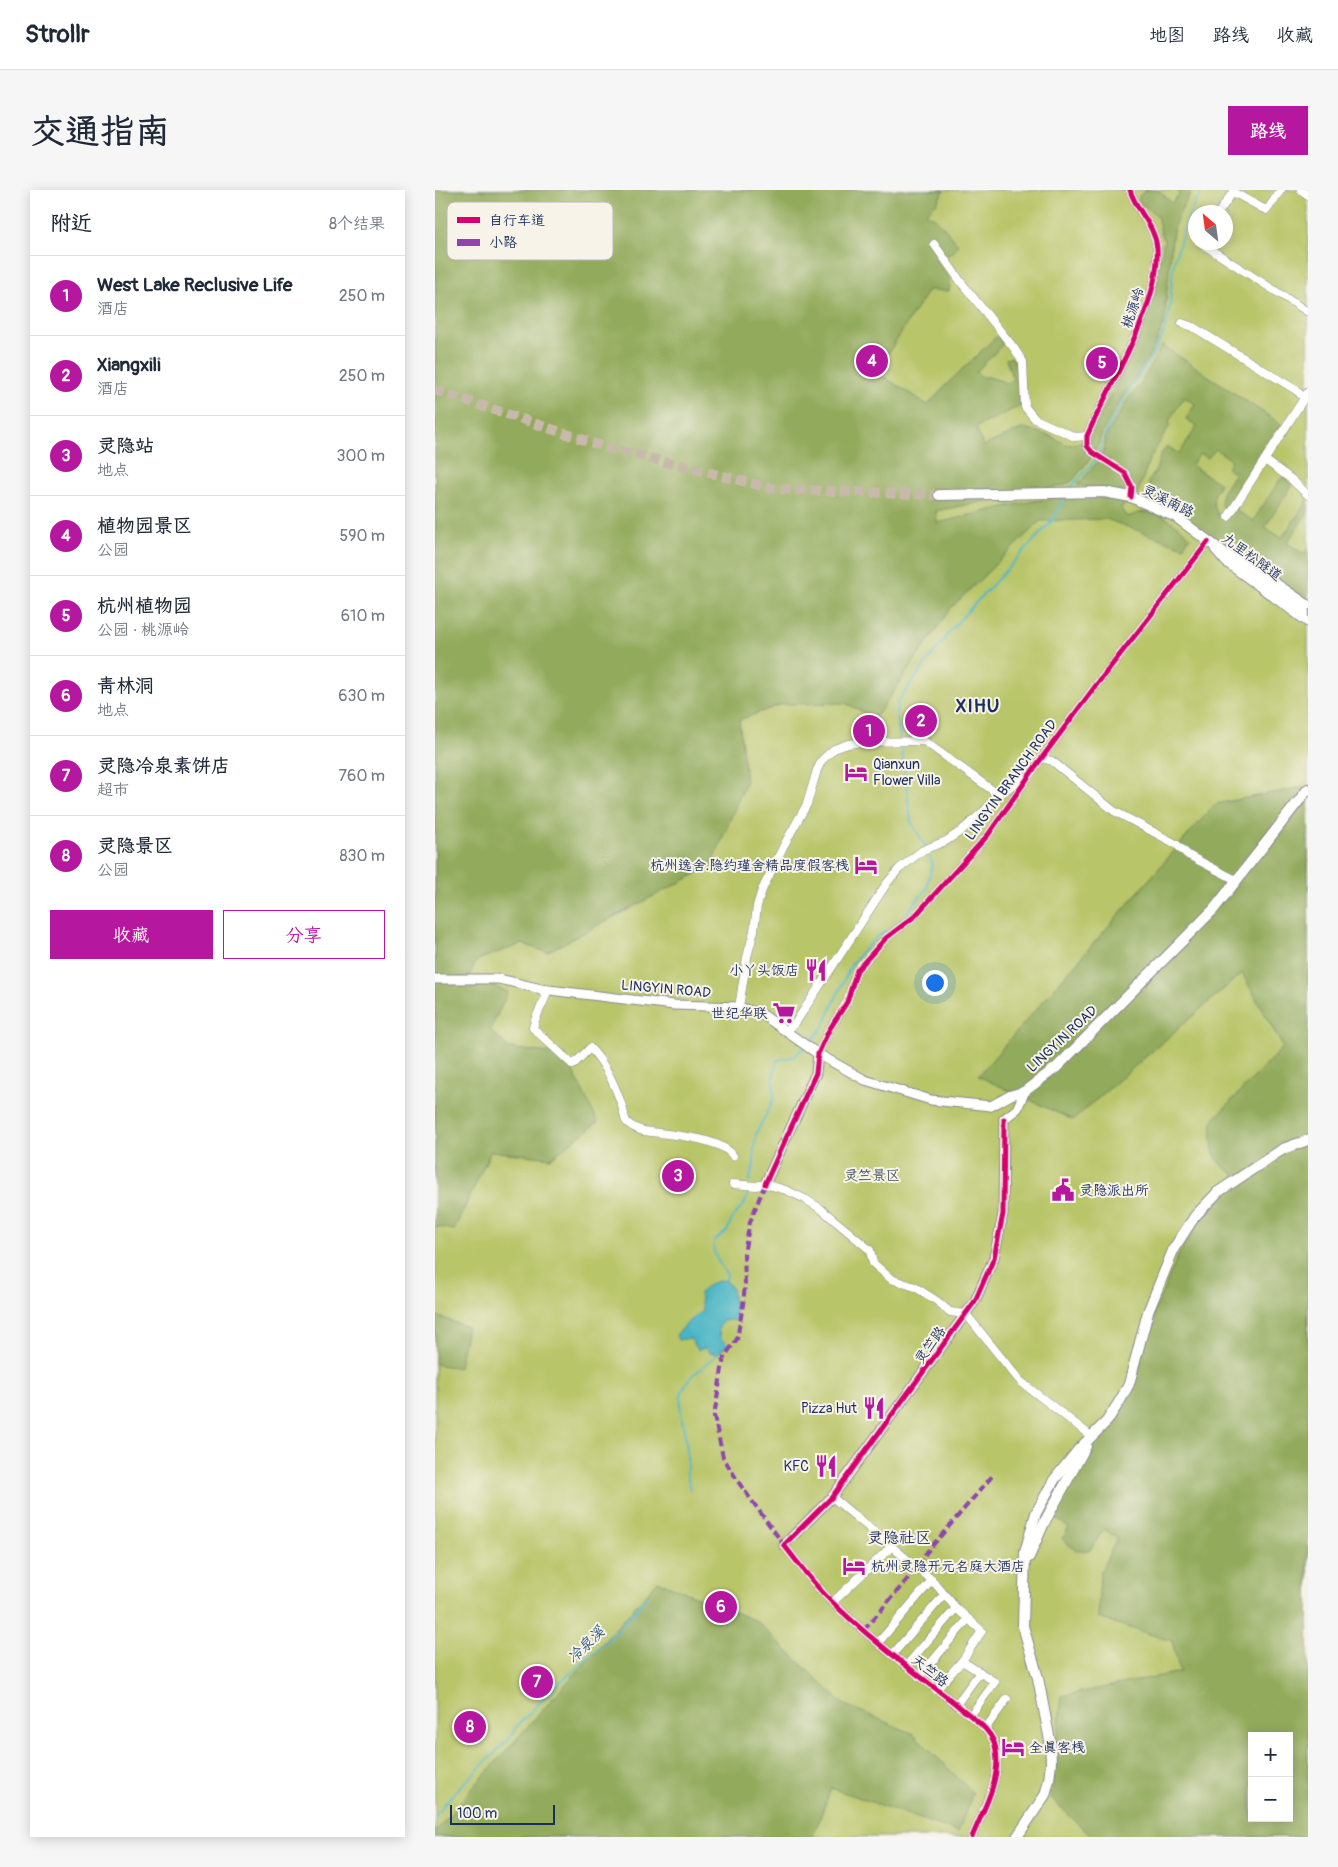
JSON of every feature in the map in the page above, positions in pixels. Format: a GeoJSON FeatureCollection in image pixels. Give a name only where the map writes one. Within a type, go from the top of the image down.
{"type":"FeatureCollection","features":[{"type":"Feature","properties":{"kind":"main road","name":"灵溪南路"},"geometry":{"type":"LineString","coordinates":[[939,495],[1104,492],[1131,497],[1176,517],[1208,542]]}},
{"type":"Feature","properties":{"kind":"main road","name":"九里松隧道"},"geometry":{"type":"LineString","coordinates":[[1208,542],[1307,613]]}},
{"type":"Feature","properties":{"kind":"main road","name":"LINGYIN ROAD"},"geometry":{"type":"LineString","coordinates":[[1025,1091],[1057,1066],[1213,909],[1308,789]]}},
{"type":"Feature","properties":{"kind":"main road"},"geometry":{"type":"LineString","coordinates":[[1017,1837],[1030,1816],[1039,1796],[1044,1775],[1045,1746],[1040,1719],[1040,1690],[1023,1626],[1025,1552],[1029,1533],[1044,1496],[1069,1460],[1107,1421],[1121,1399],[1129,1384],[1148,1312],[1174,1248],[1195,1216],[1217,1192],[1283,1149],[1308,1140]]}},
{"type":"Feature","properties":{"kind":"street","name":"桃源岭"},"geometry":{"type":"LineString","coordinates":[[1087,436],[1135,336],[1154,282],[1157,248],[1150,224],[1132,198],[1129,190]]}},
{"type":"Feature","properties":{"kind":"street"},"geometry":{"type":"LineString","coordinates":[[1224,205],[1233,192],[1267,210],[1281,190]]}},
{"type":"Feature","properties":{"kind":"street"},"geometry":{"type":"LineString","coordinates":[[1301,190],[1308,195]]}},
{"type":"Feature","properties":{"kind":"street"},"geometry":{"type":"LineString","coordinates":[[934,244],[1023,362],[1025,408],[1035,419],[1075,436],[1087,436],[1087,446],[1094,453],[1125,473],[1132,487],[1131,497]]}},
{"type":"Feature","properties":{"kind":"street"},"geometry":{"type":"LineString","coordinates":[[1212,250],[1308,312]]}},
{"type":"Feature","properties":{"kind":"street"},"geometry":{"type":"LineString","coordinates":[[1182,323],[1306,395],[1229,517]]}},
{"type":"Feature","properties":{"kind":"street"},"geometry":{"type":"LineString","coordinates":[[1265,460],[1291,479],[1308,495]]}},
{"type":"Feature","properties":{"kind":"street","name":"LINGYIN BRANCH ROAD"},"geometry":{"type":"LineString","coordinates":[[816,1052],[847,1002],[857,970],[886,938],[915,916],[950,875],[971,854],[1006,811],[1041,758],[1208,542]]}},
{"type":"Feature","properties":{"kind":"street"},"geometry":{"type":"LineString","coordinates":[[739,1007],[747,957],[760,898],[784,845],[796,827],[807,804],[817,770],[822,760],[834,749],[848,744],[925,741],[999,795]]}},
{"type":"Feature","properties":{"kind":"street"},"geometry":{"type":"LineString","coordinates":[[1041,758],[1052,761],[1114,811],[1176,844],[1188,855],[1236,880]]}},
{"type":"Feature","properties":{"kind":"street"},"geometry":{"type":"LineString","coordinates":[[786,1031],[796,1022],[887,883],[899,869],[923,850],[961,831],[999,795],[1019,780],[1028,777]]}},
{"type":"Feature","properties":{"kind":"street","name":"LINGYIN ROAD"},"geometry":{"type":"LineString","coordinates":[[435,979],[499,979],[541,989],[674,1005],[739,1007],[763,1016],[816,1052],[865,1080],[931,1100],[991,1106],[1011,1095],[1025,1091]]}},
{"type":"Feature","properties":{"kind":"street"},"geometry":{"type":"LineString","coordinates":[[541,989],[546,996],[537,1013],[533,1028],[541,1038],[573,1065],[591,1048],[602,1061],[610,1076],[623,1107],[626,1121],[643,1131],[703,1140],[731,1152],[733,1156]]}},
{"type":"Feature","properties":{"kind":"street"},"geometry":{"type":"LineString","coordinates":[[765,1184],[816,1073],[816,1052]]}},
{"type":"Feature","properties":{"kind":"street"},"geometry":{"type":"LineString","coordinates":[[991,1106],[1004,1119],[1017,1108],[1025,1091]]}},
{"type":"Feature","properties":{"kind":"street","name":"灵竺路"},"geometry":{"type":"LineString","coordinates":[[784,1545],[831,1497],[975,1301],[994,1258],[1003,1214],[1004,1119]]}},
{"type":"Feature","properties":{"kind":"street"},"geometry":{"type":"LineString","coordinates":[[733,1184],[765,1184],[785,1190],[821,1209],[870,1250],[873,1263],[891,1279],[915,1287],[950,1312],[966,1314],[1020,1381],[1091,1436]]}},
{"type":"Feature","properties":{"kind":"street"},"geometry":{"type":"LineString","coordinates":[[831,1497],[931,1580],[955,1608],[982,1631],[962,1661],[936,1690]]}},
{"type":"Feature","properties":{"kind":"street","name":"天竺路"},"geometry":{"type":"LineString","coordinates":[[784,1545],[833,1602],[892,1655],[970,1716],[992,1736],[997,1748],[993,1786],[972,1837]]}},
{"type":"Feature","properties":{"kind":"street"},"geometry":{"type":"LineString","coordinates":[[833,1602],[891,1547]]}},
{"type":"Feature","properties":{"kind":"street"},"geometry":{"type":"LineString","coordinates":[[878,1643],[931,1580]]}},
{"type":"Feature","properties":{"kind":"street"},"geometry":{"type":"LineString","coordinates":[[892,1655],[944,1595]]}},
{"type":"Feature","properties":{"kind":"street"},"geometry":{"type":"LineString","coordinates":[[906,1666],[955,1608]]}},
{"type":"Feature","properties":{"kind":"street"},"geometry":{"type":"LineString","coordinates":[[919,1677],[968,1619]]}},
{"type":"Feature","properties":{"kind":"street"},"geometry":{"type":"LineString","coordinates":[[962,1661],[995,1682],[970,1716]]}},
{"type":"Feature","properties":{"kind":"street"},"geometry":{"type":"LineString","coordinates":[[956,1705],[980,1672]]}},
{"type":"Feature","properties":{"kind":"street"},"geometry":{"type":"LineString","coordinates":[[985,1729],[1007,1699]]}},
{"type":"Feature","properties":{"kind":"green space","name":"灵竺景区"},"geometry":{"type":"Polygon","coordinates":[[[435,190],[1308,190],[1308,1837],[435,1837],[435,190]]]}},
{"type":"Feature","properties":{"kind":"green space"},"geometry":{"type":"Polygon","coordinates":[[[435,190],[944,190],[937,203],[926,213],[936,219],[958,244],[953,253],[935,259],[951,280],[949,291],[928,290],[880,366],[881,375],[928,405],[997,336],[1003,344],[976,372],[982,377],[989,377],[1007,383],[1013,380],[1006,359],[1012,357],[1018,369],[1020,406],[976,427],[983,446],[1024,428],[1050,436],[1067,445],[1081,443],[1091,458],[1072,481],[1065,485],[936,511],[937,523],[1007,506],[1055,498],[1103,498],[1126,502],[1121,509],[1127,517],[1144,512],[1158,514],[1170,520],[1190,537],[1183,547],[1106,519],[1040,521],[951,608],[875,718],[845,703],[783,704],[739,720],[746,781],[711,866],[547,952],[522,944],[477,960],[468,977],[508,992],[490,1030],[509,1048],[565,1055],[598,1122],[551,1158],[491,1151],[454,1230],[435,1226],[435,190]]]}},
{"type":"Feature","properties":{"kind":"green space"},"geometry":{"type":"Polygon","coordinates":[[[1146,190],[1158,190],[1172,203],[1179,194],[1175,190],[1192,190],[1174,226],[1165,317],[1158,339],[1102,433],[1096,450],[1091,446],[1091,434],[1139,338],[1154,295],[1164,240],[1157,215],[1139,202],[1139,196],[1146,190]]]}},
{"type":"Feature","properties":{"kind":"green space"},"geometry":{"type":"Polygon","coordinates":[[[1162,345],[1282,425],[1234,504],[1237,511],[1253,521],[1283,477],[1291,483],[1291,487],[1265,527],[1282,538],[1308,500],[1308,512],[1287,543],[1304,554],[1308,548],[1308,600],[1208,534],[1166,508],[1147,499],[1149,481],[1156,470],[1161,454],[1167,446],[1179,454],[1197,426],[1186,419],[1195,404],[1184,397],[1149,460],[1137,495],[1077,485],[1099,461],[1104,450],[1106,436],[1128,399],[1141,383],[1162,345]],[[1216,449],[1208,458],[1200,454],[1191,465],[1220,484],[1213,500],[1219,517],[1224,509],[1221,504],[1222,493],[1235,473],[1227,469],[1231,460],[1216,449]]]}},
{"type":"Feature","properties":{"kind":"green space"},"geometry":{"type":"Polygon","coordinates":[[[1308,786],[1308,1837],[1092,1837],[1051,1798],[1062,1696],[1180,1672],[1172,1641],[1098,1618],[1100,1573],[1117,1538],[1104,1529],[1090,1550],[1077,1551],[1062,1539],[1069,1528],[1053,1516],[1094,1439],[1112,1420],[1132,1391],[1154,1312],[1179,1254],[1202,1215],[1220,1196],[1237,1183],[1234,1174],[1220,1163],[1216,1157],[1212,1145],[1212,1121],[1283,1047],[1242,973],[1073,1120],[978,1076],[1215,804],[1308,786]]]}},
{"type":"Feature","properties":{"kind":"green space"},"geometry":{"type":"Polygon","coordinates":[[[435,1315],[467,1327],[459,1368],[435,1364],[435,1315]]]}},
{"type":"Feature","properties":{"kind":"green space"},"geometry":{"type":"Polygon","coordinates":[[[658,1581],[756,1621],[843,1704],[914,1734],[973,1793],[958,1832],[831,1788],[813,1837],[435,1837],[435,1833],[455,1808],[658,1581]]]}},
{"type":"Feature","properties":{"kind":"water"},"geometry":{"type":"Polygon","coordinates":[[[726,1280],[732,1289],[736,1320],[723,1321],[718,1329],[721,1338],[728,1345],[718,1353],[710,1353],[705,1348],[698,1350],[690,1338],[678,1340],[676,1335],[690,1320],[702,1311],[700,1293],[711,1284],[726,1280]]]}},
{"type":"Feature","properties":{"kind":"waterway"},"geometry":{"type":"LineString","coordinates":[[1099,453],[1104,437],[1119,407],[1155,351],[1162,336],[1168,320],[1175,258],[1189,214],[1204,190]]}},
{"type":"Feature","properties":{"kind":"waterway"},"geometry":{"type":"LineString","coordinates":[[1069,489],[1098,458]]}},
{"type":"Feature","properties":{"kind":"waterway"},"geometry":{"type":"LineString","coordinates":[[900,740],[896,713],[898,701],[954,626],[1052,521],[1066,496]]}},
{"type":"Feature","properties":{"kind":"waterway"},"geometry":{"type":"LineString","coordinates":[[901,744],[911,822],[926,847]]}},
{"type":"Feature","properties":{"kind":"waterway"},"geometry":{"type":"LineString","coordinates":[[809,1044],[823,1027],[851,965],[864,949],[881,934],[895,927],[927,888],[932,864],[928,851]]}},
{"type":"Feature","properties":{"kind":"waterway"},"geometry":{"type":"LineString","coordinates":[[749,1182],[754,1164],[756,1134],[774,1099],[773,1077],[777,1060],[793,1057],[805,1047]]}},
{"type":"Feature","properties":{"kind":"waterway"},"geometry":{"type":"LineString","coordinates":[[726,1280],[727,1275],[715,1255],[714,1241],[727,1231],[733,1217],[745,1203],[749,1187]]}},
{"type":"Feature","properties":{"kind":"waterway"},"geometry":{"type":"LineString","coordinates":[[691,1489],[687,1476],[687,1453],[681,1410],[681,1395],[690,1378],[718,1353]]}},
{"type":"Feature","properties":{"kind":"waterway","name":"冷泉溪"},"geometry":{"type":"LineString","coordinates":[[435,1818],[444,1804],[508,1740],[517,1726],[558,1684],[614,1635],[648,1595]]}},
{"type":"Feature","properties":{"kind":"tunnel"},"geometry":{"type":"LineString","coordinates":[[435,390],[608,448],[775,489],[939,495]]}},
{"type":"Feature","properties":{"kind":"marked path"},"geometry":{"type":"LineString","coordinates":[[765,1184],[750,1222],[744,1253],[745,1284],[737,1339],[724,1357],[714,1416],[723,1457],[739,1483],[784,1545]]}},
{"type":"Feature","properties":{"kind":"marked path"},"geometry":{"type":"LineString","coordinates":[[864,1630],[917,1568],[926,1553],[994,1474]]}},
{"type":"Feature","properties":{"kind":"cycle path"},"geometry":{"type":"LineString","coordinates":[[1130,190],[1136,205],[1156,240],[1156,270],[1151,294],[1142,319],[1132,344],[1096,415],[1087,436],[1087,446],[1092,452],[1125,473],[1132,487],[1131,497]]}},
{"type":"Feature","properties":{"kind":"cycle path"},"geometry":{"type":"LineString","coordinates":[[765,1184],[816,1073],[818,1054],[829,1030],[847,1002],[857,970],[886,938],[915,916],[988,835],[1038,763],[1097,684],[1208,542]]}},
{"type":"Feature","properties":{"kind":"cycle path"},"geometry":{"type":"LineString","coordinates":[[972,1837],[994,1784],[997,1761],[996,1750],[991,1736],[975,1719],[858,1626],[816,1586],[784,1545],[832,1497],[975,1301],[994,1258],[1003,1214],[1004,1119]]}},
{"type":"Feature","properties":{"kind":"place","name":"植物园景区"},"geometry":{"type":"Point","coordinates":[872,361]}},
{"type":"Feature","properties":{"kind":"place","name":"杭州植物园"},"geometry":{"type":"Point","coordinates":[1102,363]}},
{"type":"Feature","properties":{"kind":"place","name":"Xiangxili"},"geometry":{"type":"Point","coordinates":[921,721]}},
{"type":"Feature","properties":{"kind":"place","name":"West Lake Reclusive Life"},"geometry":{"type":"Point","coordinates":[869,731]}},
{"type":"Feature","properties":{"kind":"place","name":"Qianxun Flower Villa"},"geometry":{"type":"Point","coordinates":[856,772]}},
{"type":"Feature","properties":{"kind":"place","name":"杭州逸舍.隐约瑾舍精品度假客栈"},"geometry":{"type":"Point","coordinates":[866,865]}},
{"type":"Feature","properties":{"kind":"place","name":"小丫头饭店"},"geometry":{"type":"Point","coordinates":[816,970]}},
{"type":"Feature","properties":{"kind":"place","name":"世纪华联"},"geometry":{"type":"Point","coordinates":[784,1013]}},
{"type":"Feature","properties":{"kind":"place","name":"灵隐站"},"geometry":{"type":"Point","coordinates":[678,1176]}},
{"type":"Feature","properties":{"kind":"place","name":"灵隐派出所"},"geometry":{"type":"Point","coordinates":[1063,1190]}},
{"type":"Feature","properties":{"kind":"place","name":"Pizza Hut"},"geometry":{"type":"Point","coordinates":[874,1408]}},
{"type":"Feature","properties":{"kind":"place","name":"KFC"},"geometry":{"type":"Point","coordinates":[826,1466]}},
{"type":"Feature","properties":{"kind":"place","name":"杭州灵隐开元名庭大酒店"},"geometry":{"type":"Point","coordinates":[854,1566]}},
{"type":"Feature","properties":{"kind":"place","name":"青林洞"},"geometry":{"type":"Point","coordinates":[721,1607]}},
{"type":"Feature","properties":{"kind":"place","name":"灵隐冷泉素饼店"},"geometry":{"type":"Point","coordinates":[537,1682]}},
{"type":"Feature","properties":{"kind":"place","name":"灵隐景区"},"geometry":{"type":"Point","coordinates":[470,1727]}},
{"type":"Feature","properties":{"kind":"place","name":"全真客栈"},"geometry":{"type":"Point","coordinates":[1013,1747]}},
{"type":"Feature","properties":{"kind":"district","name":"XIHU"},"geometry":{"type":"Point","coordinates":[978,706]}},
{"type":"Feature","properties":{"kind":"district","name":"灵隐社区"},"geometry":{"type":"Point","coordinates":[899,1538]}}]}
